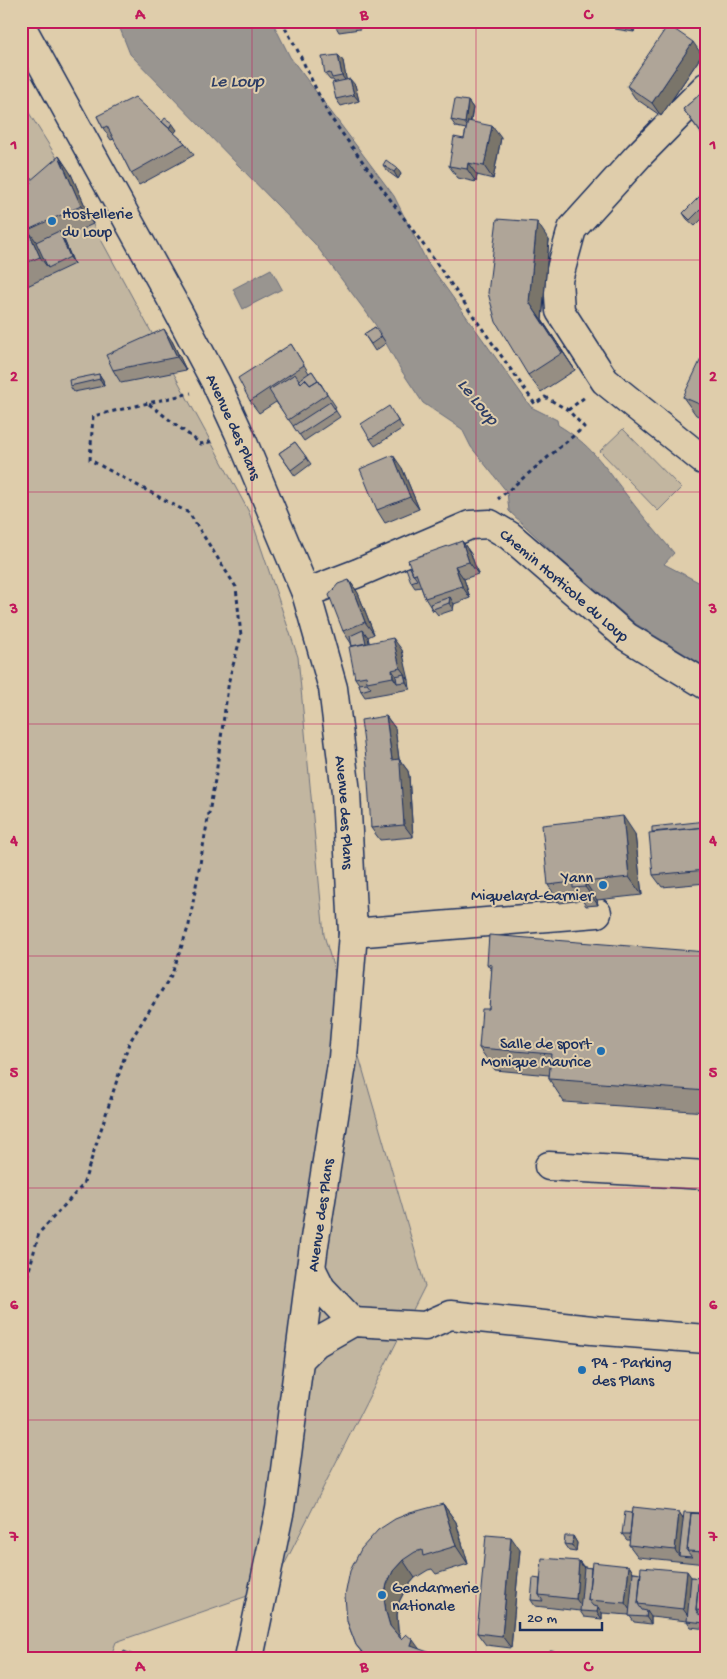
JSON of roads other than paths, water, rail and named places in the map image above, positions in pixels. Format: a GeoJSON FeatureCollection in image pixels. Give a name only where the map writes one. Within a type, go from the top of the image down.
{"type":"FeatureCollection","features":[{"type":"Feature","properties":{"kind":"main road","name":"Avenue des Plans"},"geometry":{"type":"LineString","coordinates":[[22,26],[216,383],[239,433],[306,594],[333,688],[346,792],[353,933],[343,1058],[311,1268],[301,1358],[280,1509],[249,1658]]}},
{"type":"Feature","properties":{"kind":"main road"},"geometry":{"type":"LineString","coordinates":[[703,460],[605,381],[560,311],[558,280],[572,229],[639,154],[706,87]]}},
{"type":"Feature","properties":{"kind":"main road","name":"Chemin Horticole du Loup"},"geometry":{"type":"LineString","coordinates":[[306,594],[470,524],[490,524],[510,536],[627,637],[706,685]]}},
{"type":"Feature","properties":{"kind":"main road"},"geometry":{"type":"LineString","coordinates":[[353,933],[597,913]]}},
{"type":"Feature","properties":{"kind":"main road"},"geometry":{"type":"LineString","coordinates":[[549,1166],[706,1175]]}},
{"type":"Feature","properties":{"kind":"main road"},"geometry":{"type":"LineString","coordinates":[[311,1268],[321,1288],[353,1322]]}},
{"type":"Feature","properties":{"kind":"main road"},"geometry":{"type":"LineString","coordinates":[[301,1358],[316,1343],[353,1322],[425,1326],[450,1315],[592,1330],[706,1339]]}},
{"type":"Feature","properties":{"kind":"water","name":"Le Loup"},"geometry":{"type":"Polygon","coordinates":[[[117,21],[272,21],[290,57],[394,196],[426,260],[531,407],[557,420],[558,425],[579,440],[603,464],[674,553],[664,564],[706,586],[706,667],[636,624],[559,558],[509,511],[507,492],[471,447],[462,429],[423,403],[401,370],[375,324],[315,244],[130,54],[117,21]]]}},
{"type":"Feature","properties":{"kind":"water"},"geometry":{"type":"Polygon","coordinates":[[[271,269],[282,289],[243,309],[233,289],[271,269]]]}},
{"type":"Feature","properties":{"kind":"place","name":"Hostellerie du Loup"},"geometry":{"type":"Point","coordinates":[52,221]}},
{"type":"Feature","properties":{"kind":"place","name":"Yann Miquelard-Garnier"},"geometry":{"type":"Point","coordinates":[603,885]}},
{"type":"Feature","properties":{"kind":"place","name":"Salle de sport Monique Maurice"},"geometry":{"type":"Point","coordinates":[601,1051]}},
{"type":"Feature","properties":{"kind":"place","name":"P4 - Parking des Plans"},"geometry":{"type":"Point","coordinates":[582,1370]}},
{"type":"Feature","properties":{"kind":"place","name":"Gendarmerie nationale"},"geometry":{"type":"Point","coordinates":[382,1595]}}]}
